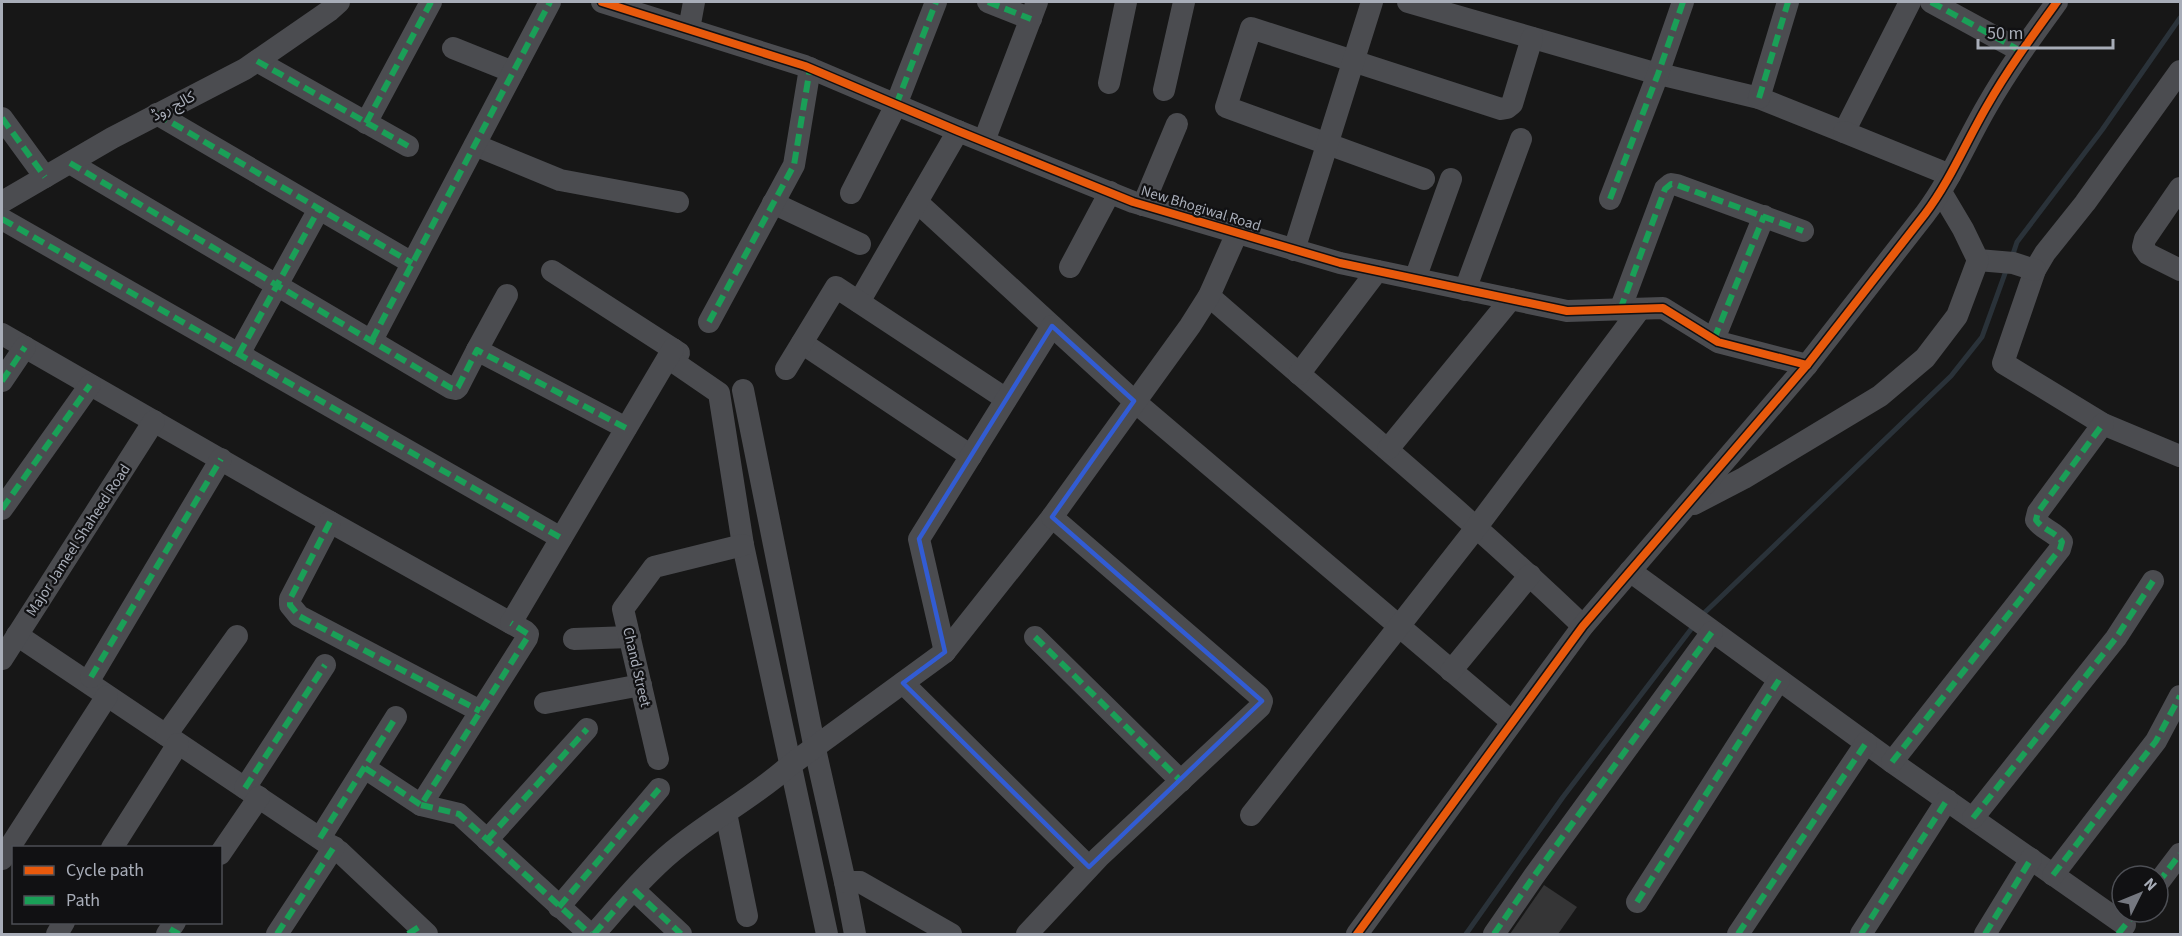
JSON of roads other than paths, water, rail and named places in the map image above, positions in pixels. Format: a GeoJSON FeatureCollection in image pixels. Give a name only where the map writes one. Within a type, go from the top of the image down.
{"type":"FeatureCollection","features":[{"type":"Feature","properties":{"kind":"street","name":"کالج روڈ"},"geometry":{"type":"LineString","coordinates":[[2,202],[157,114],[245,69],[339,2]]}},
{"type":"Feature","properties":{"kind":"street"},"geometry":{"type":"LineString","coordinates":[[366,123],[431,2]]}},
{"type":"Feature","properties":{"kind":"street"},"geometry":{"type":"LineString","coordinates":[[372,340],[550,2]]}},
{"type":"Feature","properties":{"kind":"street","name":"New Bhogiwal Road"},"geometry":{"type":"LineString","coordinates":[[602,2],[810,68],[958,131],[1143,205],[1340,263],[1510,300],[1567,311],[1663,308],[1714,339],[1807,365]]}},
{"type":"Feature","properties":{"kind":"street"},"geometry":{"type":"LineString","coordinates":[[689,29],[694,2]]}},
{"type":"Feature","properties":{"kind":"street"},"geometry":{"type":"LineString","coordinates":[[851,194],[896,105],[936,2]]}},
{"type":"Feature","properties":{"kind":"street"},"geometry":{"type":"LineString","coordinates":[[984,141],[1034,10],[988,2]]}},
{"type":"Feature","properties":{"kind":"street"},"geometry":{"type":"LineString","coordinates":[[1109,83],[1126,2]]}},
{"type":"Feature","properties":{"kind":"street"},"geometry":{"type":"LineString","coordinates":[[1164,90],[1184,2]]}},
{"type":"Feature","properties":{"kind":"street"},"geometry":{"type":"LineString","coordinates":[[1293,250],[1372,2]]}},
{"type":"Feature","properties":{"kind":"street"},"geometry":{"type":"LineString","coordinates":[[1408,2],[1658,74],[1759,98],[1844,132],[1946,184],[1978,260],[1958,316],[1925,357],[1880,396],[1844,419],[1744,478],[1683,510]]}},
{"type":"Feature","properties":{"kind":"street"},"geometry":{"type":"LineString","coordinates":[[1610,199],[1683,2]]}},
{"type":"Feature","properties":{"kind":"street"},"geometry":{"type":"LineString","coordinates":[[1759,98],[1788,2]]}},
{"type":"Feature","properties":{"kind":"street"},"geometry":{"type":"LineString","coordinates":[[1844,132],[1910,2]]}},
{"type":"Feature","properties":{"kind":"street"},"geometry":{"type":"LineString","coordinates":[[1931,2],[2021,51]]}},
{"type":"Feature","properties":{"kind":"street"},"geometry":{"type":"LineString","coordinates":[[1357,934],[1583,626],[1807,365],[1946,184],[1988,105],[2021,51],[2057,2]]}},
{"type":"Feature","properties":{"kind":"street"},"geometry":{"type":"LineString","coordinates":[[1424,179],[1226,107],[1251,28],[1501,109],[1508,108],[1512,104],[1532,38]]}},
{"type":"Feature","properties":{"kind":"street"},"geometry":{"type":"LineString","coordinates":[[453,48],[513,72]]}},
{"type":"Feature","properties":{"kind":"street"},"geometry":{"type":"LineString","coordinates":[[256,61],[408,146]]}},
{"type":"Feature","properties":{"kind":"street"},"geometry":{"type":"LineString","coordinates":[[709,322],[794,165],[810,68]]}},
{"type":"Feature","properties":{"kind":"street"},"geometry":{"type":"LineString","coordinates":[[2181,71],[2085,203],[2045,253],[2035,270],[2002,363],[2103,424],[2181,456]]}},
{"type":"Feature","properties":{"kind":"street"},"geometry":{"type":"LineString","coordinates":[[157,114],[412,263]]}},
{"type":"Feature","properties":{"kind":"street"},"geometry":{"type":"LineString","coordinates":[[2,118],[45,177]]}},
{"type":"Feature","properties":{"kind":"street"},"geometry":{"type":"LineString","coordinates":[[1143,205],[1177,124]]}},
{"type":"Feature","properties":{"kind":"street"},"geometry":{"type":"LineString","coordinates":[[859,302],[958,131]]}},
{"type":"Feature","properties":{"kind":"street"},"geometry":{"type":"LineString","coordinates":[[1465,290],[1521,139]]}},
{"type":"Feature","properties":{"kind":"street"},"geometry":{"type":"LineString","coordinates":[[475,145],[560,180],[678,202]]}},
{"type":"Feature","properties":{"kind":"street"},"geometry":{"type":"LineString","coordinates":[[70,163],[451,388],[456,389],[507,295]]}},
{"type":"Feature","properties":{"kind":"street"},"geometry":{"type":"LineString","coordinates":[[1415,279],[1451,179]]}},
{"type":"Feature","properties":{"kind":"street"},"geometry":{"type":"LineString","coordinates":[[1251,815],[1476,528],[1630,309],[1665,189],[1671,184],[1677,185],[1803,231]]}},
{"type":"Feature","properties":{"kind":"street"},"geometry":{"type":"LineString","coordinates":[[2181,188],[2145,239],[2143,247],[2148,254],[2181,270]]}},
{"type":"Feature","properties":{"kind":"street"},"geometry":{"type":"LineString","coordinates":[[1070,267],[1110,192]]}},
{"type":"Feature","properties":{"kind":"street"},"geometry":{"type":"LineString","coordinates":[[916,202],[1134,401],[1512,722]]}},
{"type":"Feature","properties":{"kind":"street"},"geometry":{"type":"LineString","coordinates":[[773,203],[860,244]]}},
{"type":"Feature","properties":{"kind":"street"},"geometry":{"type":"LineString","coordinates":[[239,354],[319,209]]}},
{"type":"Feature","properties":{"kind":"street"},"geometry":{"type":"LineString","coordinates":[[1714,339],[1764,216]]}},
{"type":"Feature","properties":{"kind":"street"},"geometry":{"type":"LineString","coordinates":[[2,219],[561,538]]}},
{"type":"Feature","properties":{"kind":"street"},"geometry":{"type":"LineString","coordinates":[[365,768],[421,805],[459,814],[592,934],[673,851],[772,781],[789,766],[945,652],[1052,517],[1190,326],[1209,296],[1237,233]]}},
{"type":"Feature","properties":{"kind":"street"},"geometry":{"type":"LineString","coordinates":[[1978,260],[2013,263],[2035,270]]}},
{"type":"Feature","properties":{"kind":"street"},"geometry":{"type":"LineString","coordinates":[[552,271],[673,353],[719,393],[743,545],[825,926],[850,912]]}},
{"type":"Feature","properties":{"kind":"street"},"geometry":{"type":"LineString","coordinates":[[1299,374],[1377,271]]}},
{"type":"Feature","properties":{"kind":"street"},"geometry":{"type":"LineString","coordinates":[[786,369],[836,287],[1006,399]]}},
{"type":"Feature","properties":{"kind":"street"},"geometry":{"type":"LineString","coordinates":[[1209,296],[1388,449],[1530,575],[1583,626]]}},
{"type":"Feature","properties":{"kind":"street"},"geometry":{"type":"LineString","coordinates":[[1388,449],[1510,300]]}},
{"type":"Feature","properties":{"kind":"street"},"geometry":{"type":"LineString","coordinates":[[945,652],[919,539],[1052,326]]}},
{"type":"Feature","properties":{"kind":"street"},"geometry":{"type":"LineString","coordinates":[[2,334],[528,634],[421,805]]}},
{"type":"Feature","properties":{"kind":"street"},"geometry":{"type":"LineString","coordinates":[[802,343],[971,456]]}},
{"type":"Feature","properties":{"kind":"street"},"geometry":{"type":"LineString","coordinates":[[2,381],[25,347]]}},
{"type":"Feature","properties":{"kind":"street"},"geometry":{"type":"LineString","coordinates":[[477,350],[626,428]]}},
{"type":"Feature","properties":{"kind":"street"},"geometry":{"type":"LineString","coordinates":[[511,623],[673,353]]}},
{"type":"Feature","properties":{"kind":"street"},"geometry":{"type":"LineString","coordinates":[[2,509],[90,385]]}},
{"type":"Feature","properties":{"kind":"street"},"geometry":{"type":"LineString","coordinates":[[743,390],[815,749],[855,934]]}},
{"type":"Feature","properties":{"kind":"street","name":"Major Jameel Shaheed Road"},"geometry":{"type":"LineString","coordinates":[[2,659],[154,421]]}},
{"type":"Feature","properties":{"kind":"street"},"geometry":{"type":"LineString","coordinates":[[1892,762],[2060,549],[2062,542],[2058,536],[2042,528],[2036,520],[2038,512],[2103,424]]}},
{"type":"Feature","properties":{"kind":"street"},"geometry":{"type":"LineString","coordinates":[[91,677],[221,459]]}},
{"type":"Feature","properties":{"kind":"street"},"geometry":{"type":"LineString","coordinates":[[1028,934],[1089,867],[1260,707],[1262,701],[1052,517]]}},
{"type":"Feature","properties":{"kind":"street"},"geometry":{"type":"LineString","coordinates":[[330,522],[290,599],[290,605],[299,616],[480,711]]}},
{"type":"Feature","properties":{"kind":"street","name":"Chand Street"},"geometry":{"type":"LineString","coordinates":[[658,759],[623,609],[654,567],[743,545]]}},
{"type":"Feature","properties":{"kind":"street"},"geometry":{"type":"LineString","coordinates":[[1630,571],[1892,762],[2110,913]]}},
{"type":"Feature","properties":{"kind":"street"},"geometry":{"type":"LineString","coordinates":[[1451,671],[1530,575]]}},
{"type":"Feature","properties":{"kind":"street"},"geometry":{"type":"LineString","coordinates":[[1973,818],[2116,638],[2153,581]]}},
{"type":"Feature","properties":{"kind":"street"},"geometry":{"type":"LineString","coordinates":[[1494,934],[1703,624]]}},
{"type":"Feature","properties":{"kind":"street"},"geometry":{"type":"LineString","coordinates":[[16,635],[327,843],[418,932]]}},
{"type":"Feature","properties":{"kind":"street"},"geometry":{"type":"LineString","coordinates":[[113,846],[172,740],[237,636]]}},
{"type":"Feature","properties":{"kind":"street"},"geometry":{"type":"LineString","coordinates":[[574,639],[630,637]]}},
{"type":"Feature","properties":{"kind":"street"},"geometry":{"type":"LineString","coordinates":[[1035,637],[1181,781]]}},
{"type":"Feature","properties":{"kind":"street"},"geometry":{"type":"LineString","coordinates":[[222,850],[252,792],[325,665]]}},
{"type":"Feature","properties":{"kind":"street"},"geometry":{"type":"LineString","coordinates":[[1637,902],[1779,680]]}},
{"type":"Feature","properties":{"kind":"street"},"geometry":{"type":"LineString","coordinates":[[903,683],[1089,867]]}},
{"type":"Feature","properties":{"kind":"street"},"geometry":{"type":"LineString","coordinates":[[545,703],[641,685]]}},
{"type":"Feature","properties":{"kind":"street"},"geometry":{"type":"LineString","coordinates":[[2,859],[107,696]]}},
{"type":"Feature","properties":{"kind":"street"},"geometry":{"type":"LineString","coordinates":[[2053,875],[2156,741],[2181,696]]}},
{"type":"Feature","properties":{"kind":"street"},"geometry":{"type":"LineString","coordinates":[[277,934],[365,768],[396,717]]}},
{"type":"Feature","properties":{"kind":"street"},"geometry":{"type":"LineString","coordinates":[[487,840],[587,729]]}},
{"type":"Feature","properties":{"kind":"street"},"geometry":{"type":"LineString","coordinates":[[1738,934],[1866,743]]}},
{"type":"Feature","properties":{"kind":"street"},"geometry":{"type":"LineString","coordinates":[[560,907],[659,789]]}},
{"type":"Feature","properties":{"kind":"street"},"geometry":{"type":"LineString","coordinates":[[1861,934],[1947,800]]}},
{"type":"Feature","properties":{"kind":"street"},"geometry":{"type":"LineString","coordinates":[[726,813],[747,916]]}},
{"type":"Feature","properties":{"kind":"street"},"geometry":{"type":"LineString","coordinates":[[2170,868],[2181,854]]}},
{"type":"Feature","properties":{"kind":"street"},"geometry":{"type":"LineString","coordinates":[[1985,934],[2031,859]]}},
{"type":"Feature","properties":{"kind":"street"},"geometry":{"type":"LineString","coordinates":[[845,882],[860,882],[951,934]]}},
{"type":"Feature","properties":{"kind":"street"},"geometry":{"type":"LineString","coordinates":[[634,890],[681,934]]}},
{"type":"Feature","properties":{"kind":"waterway"},"geometry":{"type":"LineString","coordinates":[[2012,257],[2017,242],[2102,130],[2180,18]]}},
{"type":"Feature","properties":{"kind":"waterway"},"geometry":{"type":"LineString","coordinates":[[1700,617],[1951,376],[1982,337],[2007,268]]}},
{"type":"Feature","properties":{"kind":"waterway"},"geometry":{"type":"LineString","coordinates":[[1466,934],[1563,797],[1695,624]]}}]}
